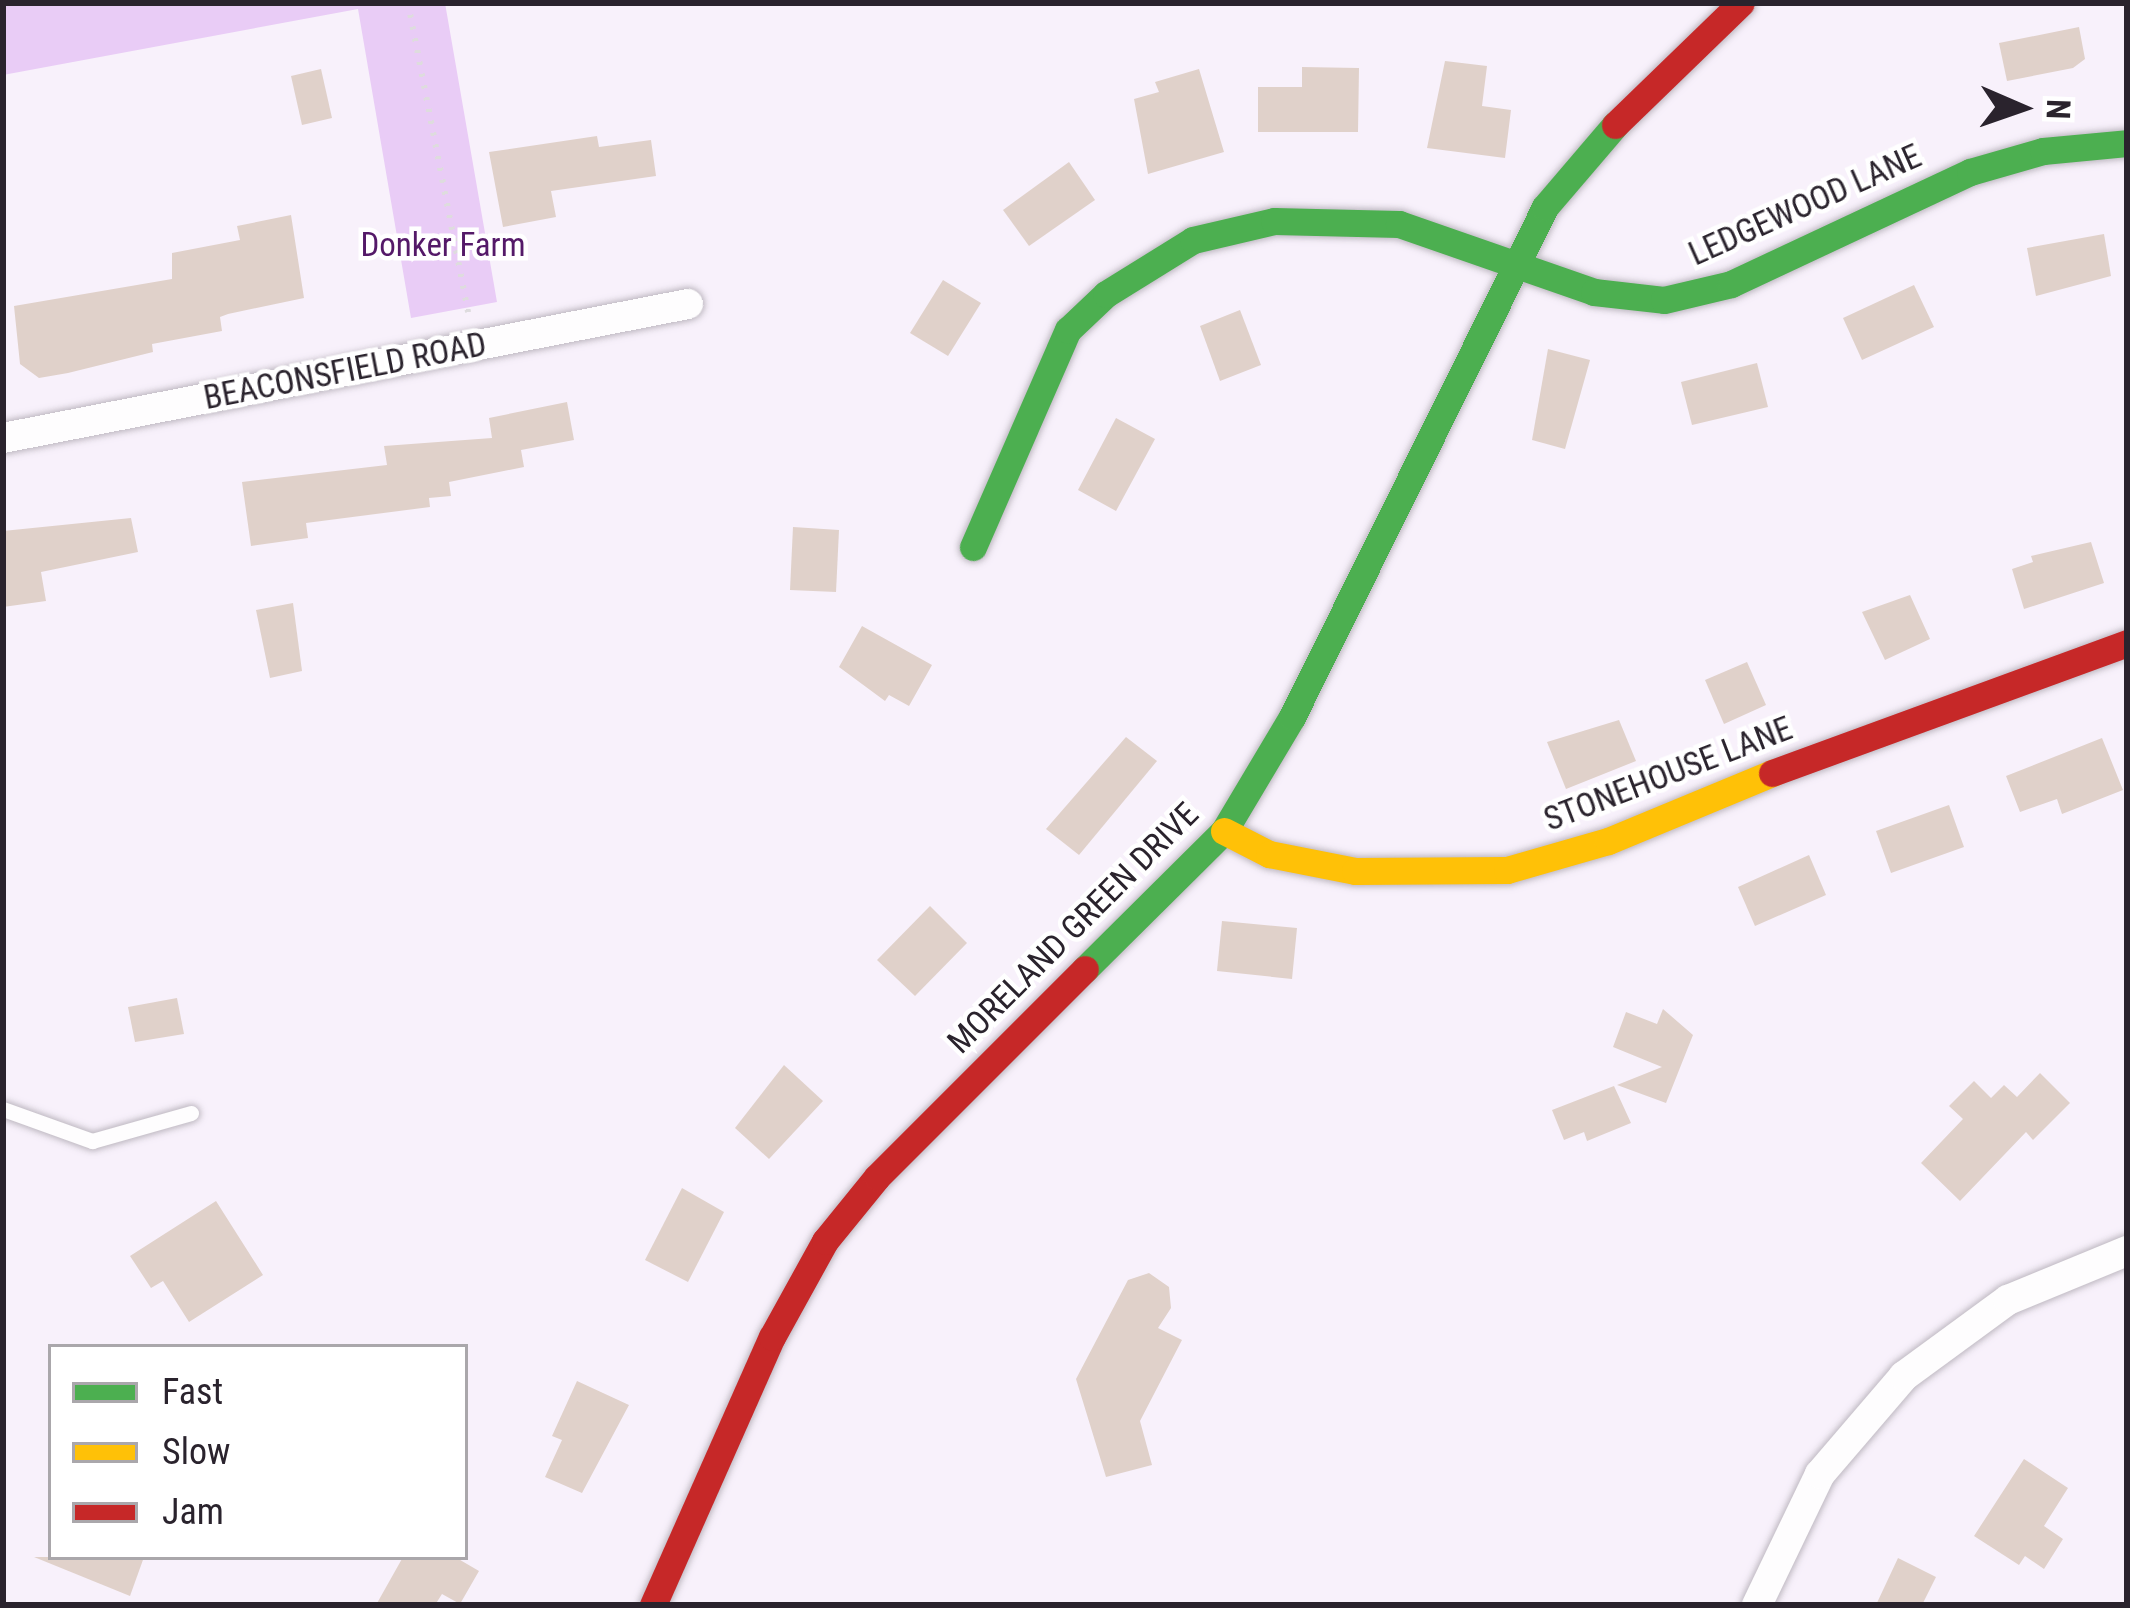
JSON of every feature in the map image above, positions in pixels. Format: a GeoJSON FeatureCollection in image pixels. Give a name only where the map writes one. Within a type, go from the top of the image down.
{"type":"FeatureCollection","features":[{"type":"Feature","properties":{"kind":"street","name":"MORELAND GREEN DRIVE"},"geometry":{"type":"LineString","coordinates":[[653,1605],[772,1337],[836,1225],[1224,831],[1300,702],[1514,260],[1588,151],[1741,3]]}},
{"type":"Feature","properties":{"kind":"street","name":"LEDGEWOOD LANE"},"geometry":{"type":"LineString","coordinates":[[973,547],[1041,378],[1069,330],[1106,294],[1193,240],[1274,221],[1359,219],[1444,234],[1594,292],[1664,300],[1731,284],[1970,172],[2043,152],[2127,143]]}},
{"type":"Feature","properties":{"kind":"street","name":"BEACONSFIELD ROAD"},"geometry":{"type":"LineString","coordinates":[[3,438],[688,304]]}},
{"type":"Feature","properties":{"kind":"street","name":"STONEHOUSE LANE"},"geometry":{"type":"LineString","coordinates":[[1224,831],[1269,854],[1355,872],[1507,870],[1608,842],[1856,738],[2127,643]]}},
{"type":"Feature","properties":{"kind":"street"},"geometry":{"type":"LineString","coordinates":[[1757,1605],[1820,1474],[1904,1376],[2008,1300],[2127,1251]]}},
{"type":"Feature","properties":{"kind":"lane"},"geometry":{"type":"LineString","coordinates":[[3,1109],[92,1141],[191,1113]]}},
{"type":"Feature","properties":{"kind":"path"},"geometry":{"type":"LineString","coordinates":[[408,3],[474,346]]}},
{"type":"Feature","properties":{"kind":"green space","name":"Donker Farm"},"geometry":{"type":"Polygon","coordinates":[[[3,3],[445,3],[497,302],[411,318],[358,9],[3,75],[3,3]]]}},
{"type":"Feature","properties":{"kind":"building"},"geometry":{"type":"Polygon","coordinates":[[[2079,27],[2085,59],[2073,68],[2007,81],[1999,43],[2079,27]]]}},
{"type":"Feature","properties":{"kind":"building"},"geometry":{"type":"Polygon","coordinates":[[[1445,61],[1487,66],[1482,106],[1511,110],[1505,158],[1427,148],[1445,61]]]}},
{"type":"Feature","properties":{"kind":"building"},"geometry":{"type":"Polygon","coordinates":[[[1302,67],[1359,68],[1358,132],[1258,132],[1258,87],[1302,87],[1302,67]]]}},
{"type":"Feature","properties":{"kind":"building"},"geometry":{"type":"Polygon","coordinates":[[[321,69],[332,118],[302,125],[291,76],[321,69]]]}},
{"type":"Feature","properties":{"kind":"building"},"geometry":{"type":"Polygon","coordinates":[[[1199,69],[1224,152],[1148,174],[1134,99],[1159,92],[1155,82],[1199,69]]]}},
{"type":"Feature","properties":{"kind":"building"},"geometry":{"type":"Polygon","coordinates":[[[597,136],[599,147],[651,140],[656,176],[551,191],[556,217],[503,227],[489,152],[597,136]]]}},
{"type":"Feature","properties":{"kind":"building"},"geometry":{"type":"Polygon","coordinates":[[[1069,162],[1095,200],[1029,246],[1003,210],[1069,162]]]}},
{"type":"Feature","properties":{"kind":"building"},"geometry":{"type":"Polygon","coordinates":[[[291,215],[304,298],[228,314],[220,317],[222,331],[152,344],[153,352],[68,373],[39,378],[20,364],[14,306],[172,279],[172,253],[240,240],[237,226],[291,215]]]}},
{"type":"Feature","properties":{"kind":"building"},"geometry":{"type":"Polygon","coordinates":[[[2104,234],[2111,276],[2036,296],[2027,248],[2104,234]]]}},
{"type":"Feature","properties":{"kind":"building"},"geometry":{"type":"Polygon","coordinates":[[[943,280],[981,303],[948,356],[910,333],[943,280]]]}},
{"type":"Feature","properties":{"kind":"building"},"geometry":{"type":"Polygon","coordinates":[[[1914,285],[1934,327],[1862,360],[1843,318],[1914,285]]]}},
{"type":"Feature","properties":{"kind":"building"},"geometry":{"type":"Polygon","coordinates":[[[1240,310],[1261,365],[1220,381],[1200,326],[1240,310]]]}},
{"type":"Feature","properties":{"kind":"building"},"geometry":{"type":"Polygon","coordinates":[[[1548,349],[1590,360],[1565,449],[1532,440],[1548,349]]]}},
{"type":"Feature","properties":{"kind":"building"},"geometry":{"type":"Polygon","coordinates":[[[1757,363],[1768,407],[1692,425],[1681,382],[1757,363]]]}},
{"type":"Feature","properties":{"kind":"building"},"geometry":{"type":"Polygon","coordinates":[[[567,402],[574,440],[521,450],[524,467],[449,482],[451,496],[429,498],[430,507],[306,523],[308,538],[251,546],[242,482],[387,465],[384,446],[492,438],[489,418],[567,402]]]}},
{"type":"Feature","properties":{"kind":"building"},"geometry":{"type":"Polygon","coordinates":[[[1116,418],[1155,439],[1116,511],[1078,490],[1116,418]]]}},
{"type":"Feature","properties":{"kind":"building"},"geometry":{"type":"Polygon","coordinates":[[[131,518],[138,552],[41,572],[46,601],[3,607],[3,531],[131,518]]]}},
{"type":"Feature","properties":{"kind":"building"},"geometry":{"type":"Polygon","coordinates":[[[793,527],[839,530],[836,592],[790,590],[793,527]]]}},
{"type":"Feature","properties":{"kind":"building"},"geometry":{"type":"Polygon","coordinates":[[[2091,542],[2104,583],[2024,609],[2012,569],[2033,562],[2031,556],[2091,542]]]}},
{"type":"Feature","properties":{"kind":"building"},"geometry":{"type":"Polygon","coordinates":[[[1910,595],[1930,639],[1885,660],[1862,612],[1910,595]]]}},
{"type":"Feature","properties":{"kind":"building"},"geometry":{"type":"Polygon","coordinates":[[[293,603],[302,671],[270,678],[256,610],[293,603]]]}},
{"type":"Feature","properties":{"kind":"building"},"geometry":{"type":"Polygon","coordinates":[[[862,626],[932,665],[909,706],[889,695],[885,701],[839,667],[862,626]]]}},
{"type":"Feature","properties":{"kind":"building"},"geometry":{"type":"Polygon","coordinates":[[[1747,662],[1766,705],[1724,724],[1705,680],[1747,662]]]}},
{"type":"Feature","properties":{"kind":"building"},"geometry":{"type":"Polygon","coordinates":[[[1619,720],[1636,761],[1566,789],[1547,742],[1619,720]]]}},
{"type":"Feature","properties":{"kind":"building"},"geometry":{"type":"Polygon","coordinates":[[[1126,737],[1157,761],[1079,855],[1046,829],[1126,737]]]}},
{"type":"Feature","properties":{"kind":"building"},"geometry":{"type":"Polygon","coordinates":[[[2102,738],[2123,790],[2062,814],[2057,799],[2020,812],[2006,776],[2102,738]]]}},
{"type":"Feature","properties":{"kind":"building"},"geometry":{"type":"Polygon","coordinates":[[[1949,805],[1964,847],[1891,873],[1876,831],[1949,805]]]}},
{"type":"Feature","properties":{"kind":"building"},"geometry":{"type":"Polygon","coordinates":[[[1809,855],[1826,895],[1755,926],[1738,887],[1809,855]]]}},
{"type":"Feature","properties":{"kind":"building"},"geometry":{"type":"Polygon","coordinates":[[[930,906],[967,943],[915,996],[877,960],[930,906]]]}},
{"type":"Feature","properties":{"kind":"building"},"geometry":{"type":"Polygon","coordinates":[[[1222,921],[1297,928],[1292,979],[1217,971],[1222,921]]]}},
{"type":"Feature","properties":{"kind":"building"},"geometry":{"type":"Polygon","coordinates":[[[177,998],[184,1034],[135,1042],[128,1007],[177,998]]]}},
{"type":"Feature","properties":{"kind":"building"},"geometry":{"type":"Polygon","coordinates":[[[1663,1009],[1693,1035],[1666,1103],[1617,1085],[1662,1067],[1613,1047],[1626,1012],[1657,1024],[1663,1009]]]}},
{"type":"Feature","properties":{"kind":"building"},"geometry":{"type":"Polygon","coordinates":[[[784,1065],[823,1101],[769,1159],[735,1128],[784,1065]]]}},
{"type":"Feature","properties":{"kind":"building"},"geometry":{"type":"Polygon","coordinates":[[[2040,1073],[2070,1103],[2033,1140],[2026,1132],[1960,1201],[1921,1163],[1963,1119],[1949,1106],[1974,1081],[1991,1098],[2004,1085],[2017,1097],[2040,1073]]]}},
{"type":"Feature","properties":{"kind":"building"},"geometry":{"type":"Polygon","coordinates":[[[1614,1086],[1631,1123],[1587,1141],[1584,1132],[1564,1140],[1552,1110],[1614,1086]]]}},
{"type":"Feature","properties":{"kind":"building"},"geometry":{"type":"Polygon","coordinates":[[[682,1188],[724,1212],[688,1282],[645,1260],[682,1188]]]}},
{"type":"Feature","properties":{"kind":"building"},"geometry":{"type":"Polygon","coordinates":[[[216,1201],[263,1275],[189,1322],[163,1281],[151,1288],[130,1256],[216,1201]]]}},
{"type":"Feature","properties":{"kind":"building"},"geometry":{"type":"Polygon","coordinates":[[[1149,1273],[1169,1287],[1171,1308],[1158,1328],[1182,1340],[1140,1421],[1152,1465],[1106,1477],[1076,1379],[1128,1280],[1149,1273]]]}},
{"type":"Feature","properties":{"kind":"building"},"geometry":{"type":"Polygon","coordinates":[[[577,1381],[629,1405],[582,1493],[545,1477],[562,1440],[552,1436],[577,1381]]]}},
{"type":"Feature","properties":{"kind":"building"},"geometry":{"type":"Polygon","coordinates":[[[2024,1459],[2068,1488],[2044,1526],[2063,1539],[2044,1569],[2025,1556],[2019,1565],[1974,1536],[2024,1459]]]}},
{"type":"Feature","properties":{"kind":"building"},"geometry":{"type":"Polygon","coordinates":[[[34,1557],[143,1560],[130,1596],[34,1557]]]}},
{"type":"Feature","properties":{"kind":"building"},"geometry":{"type":"Polygon","coordinates":[[[1898,1558],[1936,1577],[1922,1605],[1876,1605],[1898,1558]]]}},
{"type":"Feature","properties":{"kind":"building"},"geometry":{"type":"Polygon","coordinates":[[[401,1560],[460,1560],[479,1571],[460,1604],[442,1594],[435,1605],[376,1605],[401,1560]]]}},
{"type":"Feature","properties":{"kind":"traffic: fast"},"geometry":{"type":"LineString","coordinates":[[1085,969],[1224,831],[1292,717],[1545,207],[1615,125]]}},
{"type":"Feature","properties":{"kind":"traffic: fast"},"geometry":{"type":"LineString","coordinates":[[973,547],[1068,330],[1106,294],[1193,240],[1274,221],[1399,224],[1594,292],[1664,300],[1731,284],[1970,172],[2043,151],[2127,143]]}},
{"type":"Feature","properties":{"kind":"traffic: slow"},"geometry":{"type":"LineString","coordinates":[[1224,831],[1269,854],[1355,871],[1507,870],[1608,841],[1772,773]]}},
{"type":"Feature","properties":{"kind":"traffic: jam"},"geometry":{"type":"LineString","coordinates":[[1615,125],[1741,3]]}},
{"type":"Feature","properties":{"kind":"traffic: jam"},"geometry":{"type":"LineString","coordinates":[[1772,773],[2127,643]]}},
{"type":"Feature","properties":{"kind":"traffic: jam"},"geometry":{"type":"LineString","coordinates":[[653,1605],[772,1337],[825,1241],[877,1177],[1085,969]]}}]}
